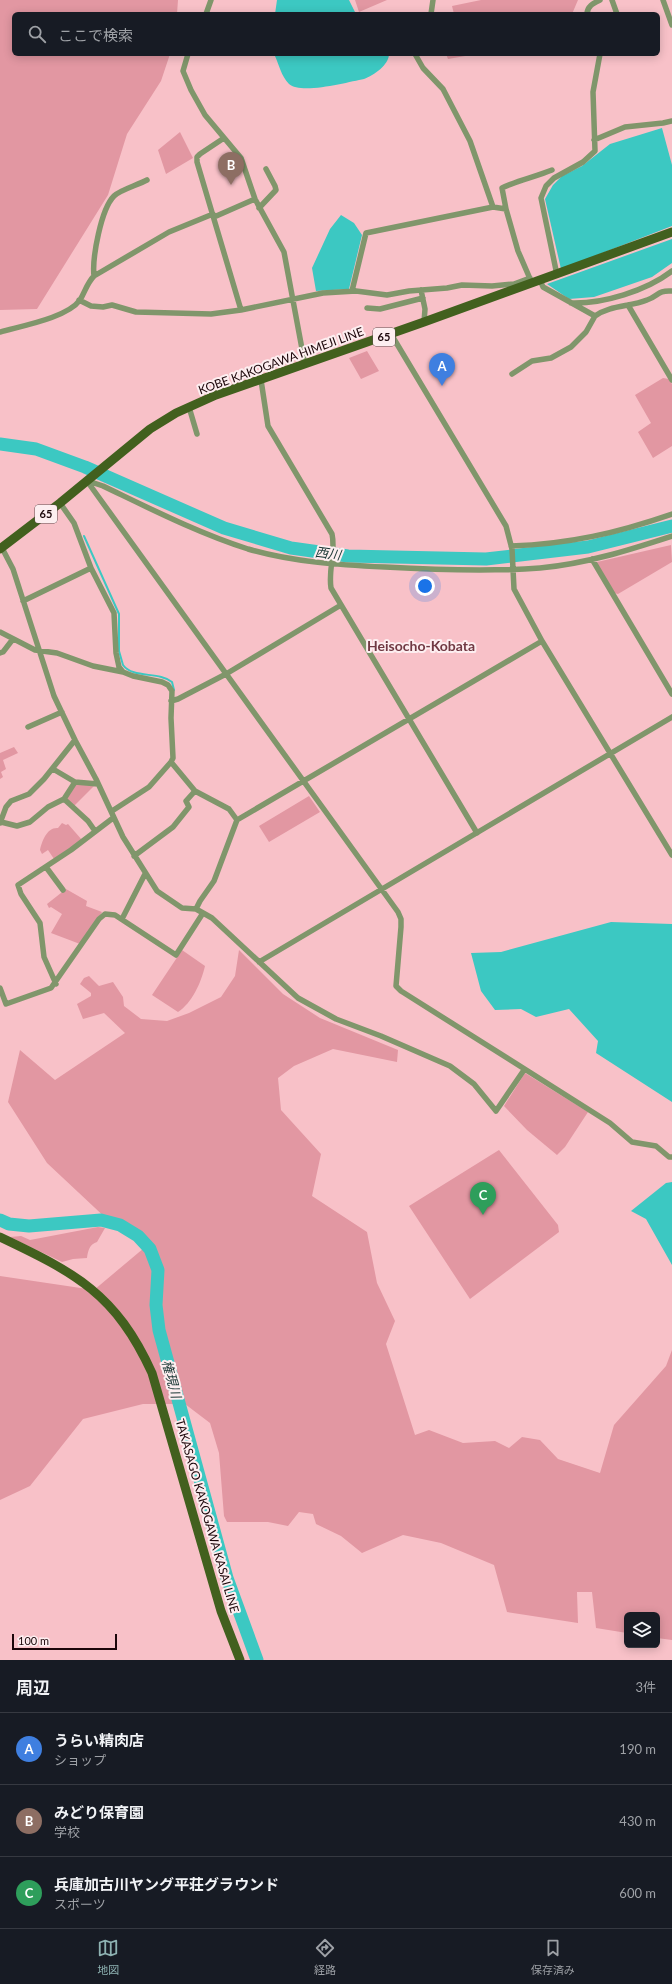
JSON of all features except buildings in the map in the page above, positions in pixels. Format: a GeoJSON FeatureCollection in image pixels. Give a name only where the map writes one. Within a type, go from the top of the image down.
{"type":"FeatureCollection","features":[{"type":"Feature","properties":{"kind":"main road","name":"KOBE KAKOGAWA HIMEJI LINE"},"geometry":{"type":"LineString","coordinates":[[1,548],[108,465],[150,429],[189,407],[216,395],[391,334],[534,280],[557,275],[672,232]]}},
{"type":"Feature","properties":{"kind":"main road","name":"TAKASAGO KAKOGAWA KASAI LINE"},"geometry":{"type":"LineString","coordinates":[[0,1237],[57,1264],[84,1281],[115,1311],[140,1346],[152,1373],[221,1611],[240,1660]]}},
{"type":"Feature","properties":{"kind":"street"},"geometry":{"type":"LineString","coordinates":[[207,12],[211,0]]}},
{"type":"Feature","properties":{"kind":"street"},"geometry":{"type":"LineString","coordinates":[[431,12],[433,0]]}},
{"type":"Feature","properties":{"kind":"street"},"geometry":{"type":"LineString","coordinates":[[587,12],[592,4],[600,0]]}},
{"type":"Feature","properties":{"kind":"street"},"geometry":{"type":"LineString","coordinates":[[612,0],[616,12]]}},
{"type":"Feature","properties":{"kind":"street"},"geometry":{"type":"LineString","coordinates":[[663,0],[672,25]]}},
{"type":"Feature","properties":{"kind":"street"},"geometry":{"type":"LineString","coordinates":[[187,56],[183,71],[190,90],[204,114],[224,138],[233,146],[241,158],[255,200],[284,252],[305,365]]}},
{"type":"Feature","properties":{"kind":"street"},"geometry":{"type":"LineString","coordinates":[[416,56],[423,68],[443,89],[470,141],[493,207]]}},
{"type":"Feature","properties":{"kind":"street"},"geometry":{"type":"LineString","coordinates":[[557,275],[541,198],[546,186],[554,178],[583,162],[595,151],[593,92],[600,56]]}},
{"type":"Feature","properties":{"kind":"street"},"geometry":{"type":"LineString","coordinates":[[594,140],[625,127],[672,121]]}},
{"type":"Feature","properties":{"kind":"street"},"geometry":{"type":"LineString","coordinates":[[224,138],[197,157],[241,310]]}},
{"type":"Feature","properties":{"kind":"street"},"geometry":{"type":"LineString","coordinates":[[259,208],[276,190],[276,186],[266,170]]}},
{"type":"Feature","properties":{"kind":"street"},"geometry":{"type":"LineString","coordinates":[[552,170],[531,178],[521,179],[502,188],[506,209],[518,251],[534,280],[570,303],[595,316]]}},
{"type":"Feature","properties":{"kind":"street"},"geometry":{"type":"LineString","coordinates":[[94,276],[98,236],[109,203],[114,196],[147,180]]}},
{"type":"Feature","properties":{"kind":"street"},"geometry":{"type":"LineString","coordinates":[[0,332],[56,315],[69,309],[79,300],[88,282],[94,276],[169,232],[255,200]]}},
{"type":"Feature","properties":{"kind":"street"},"geometry":{"type":"LineString","coordinates":[[352,291],[366,233],[493,207],[506,209]]}},
{"type":"Feature","properties":{"kind":"street"},"geometry":{"type":"LineString","coordinates":[[570,303],[589,303],[604,300],[644,287],[672,271]]}},
{"type":"Feature","properties":{"kind":"street"},"geometry":{"type":"LineString","coordinates":[[79,300],[91,306],[103,307],[112,305],[136,312],[200,314],[241,310],[323,293],[352,291],[387,295],[462,285],[492,286],[534,280]]}},
{"type":"Feature","properties":{"kind":"street"},"geometry":{"type":"LineString","coordinates":[[421,290],[423,298],[424,322]]}},
{"type":"Feature","properties":{"kind":"street"},"geometry":{"type":"LineString","coordinates":[[512,374],[532,361],[551,358],[571,347],[586,332],[595,316],[622,306],[646,300],[662,290],[672,291]]}},
{"type":"Feature","properties":{"kind":"street"},"geometry":{"type":"LineString","coordinates":[[367,308],[380,309],[423,298]]}},
{"type":"Feature","properties":{"kind":"street"},"geometry":{"type":"LineString","coordinates":[[628,305],[672,380]]}},
{"type":"Feature","properties":{"kind":"street"},"geometry":{"type":"LineString","coordinates":[[391,334],[506,526],[511,548],[514,589],[542,641],[672,855]]}},
{"type":"Feature","properties":{"kind":"street"},"geometry":{"type":"LineString","coordinates":[[261,380],[268,426],[330,530],[333,544],[329,577],[331,588],[477,833]]}},
{"type":"Feature","properties":{"kind":"street"},"geometry":{"type":"LineString","coordinates":[[189,407],[198,434]]}},
{"type":"Feature","properties":{"kind":"street"},"geometry":{"type":"LineString","coordinates":[[89,480],[201,532],[249,549],[291,558],[331,564],[455,570],[541,568],[592,559],[672,536]]}},
{"type":"Feature","properties":{"kind":"street"},"geometry":{"type":"LineString","coordinates":[[89,480],[401,919],[396,986],[401,992],[610,1123],[632,1142],[656,1146],[669,1157],[672,1156]]}},
{"type":"Feature","properties":{"kind":"street"},"geometry":{"type":"LineString","coordinates":[[60,503],[74,523],[91,568],[114,613],[116,653],[119,667],[123,672]]}},
{"type":"Feature","properties":{"kind":"street"},"geometry":{"type":"LineString","coordinates":[[511,548],[549,545],[579,540],[631,528],[672,514]]}},
{"type":"Feature","properties":{"kind":"street"},"geometry":{"type":"LineString","coordinates":[[1,548],[13,570],[54,696],[74,740],[112,811],[113,818],[134,856],[157,891],[182,908],[196,909],[228,931],[298,998],[331,1016],[450,1066],[474,1084],[496,1111],[524,1070]]}},
{"type":"Feature","properties":{"kind":"street"},"geometry":{"type":"LineString","coordinates":[[592,559],[672,694]]}},
{"type":"Feature","properties":{"kind":"street"},"geometry":{"type":"LineString","coordinates":[[23,601],[91,568]]}},
{"type":"Feature","properties":{"kind":"street"},"geometry":{"type":"LineString","coordinates":[[171,701],[178,699],[226,674],[341,606]]}},
{"type":"Feature","properties":{"kind":"street"},"geometry":{"type":"LineString","coordinates":[[0,632],[40,651],[57,653],[93,666],[162,682],[172,691],[173,758],[149,787],[112,811]]}},
{"type":"Feature","properties":{"kind":"street"},"geometry":{"type":"LineString","coordinates":[[0,653],[3,652],[13,639]]}},
{"type":"Feature","properties":{"kind":"street"},"geometry":{"type":"LineString","coordinates":[[196,909],[214,881],[237,820],[542,641]]}},
{"type":"Feature","properties":{"kind":"street"},"geometry":{"type":"LineString","coordinates":[[28,727],[62,712]]}},
{"type":"Feature","properties":{"kind":"street"},"geometry":{"type":"LineString","coordinates":[[259,962],[477,833],[610,752],[672,717]]}},
{"type":"Feature","properties":{"kind":"street"},"geometry":{"type":"LineString","coordinates":[[74,740],[53,769],[29,794],[11,801],[6,808],[0,823],[17,826],[23,825],[48,807],[64,799],[75,782]]}},
{"type":"Feature","properties":{"kind":"street"},"geometry":{"type":"LineString","coordinates":[[171,762],[195,791],[229,809],[237,820]]}},
{"type":"Feature","properties":{"kind":"street"},"geometry":{"type":"LineString","coordinates":[[53,769],[75,782],[98,784]]}},
{"type":"Feature","properties":{"kind":"street"},"geometry":{"type":"LineString","coordinates":[[134,856],[175,825],[189,807],[186,801],[195,791]]}},
{"type":"Feature","properties":{"kind":"street"},"geometry":{"type":"LineString","coordinates":[[64,799],[88,821],[95,831]]}},
{"type":"Feature","properties":{"kind":"street"},"geometry":{"type":"LineString","coordinates":[[56,984],[44,957],[40,923],[18,887],[20,883],[46,867],[113,818]]}},
{"type":"Feature","properties":{"kind":"street"},"geometry":{"type":"LineString","coordinates":[[46,867],[63,890]]}},
{"type":"Feature","properties":{"kind":"street"},"geometry":{"type":"LineString","coordinates":[[122,919],[145,874]]}},
{"type":"Feature","properties":{"kind":"street"},"geometry":{"type":"LineString","coordinates":[[0,988],[6,1004],[43,992],[56,984],[99,919],[105,914],[112,914],[122,919],[176,954],[203,913]]}},
{"type":"Feature","properties":{"kind":"shaded area"},"geometry":{"type":"Polygon","coordinates":[[[0,0],[178,0],[177,12],[12,12],[12,56],[169,56],[161,81],[127,134],[108,195],[37,309],[0,310],[0,0]]]}},
{"type":"Feature","properties":{"kind":"shaded area"},"geometry":{"type":"Polygon","coordinates":[[[355,0],[387,0],[359,12],[355,0]]]}},
{"type":"Feature","properties":{"kind":"shaded area"},"geometry":{"type":"Polygon","coordinates":[[[481,0],[578,0],[573,12],[454,12],[452,6],[481,0]]]}},
{"type":"Feature","properties":{"kind":"shaded area"},"geometry":{"type":"Polygon","coordinates":[[[447,56],[465,56],[448,59],[447,56]]]}},
{"type":"Feature","properties":{"kind":"shaded area"},"geometry":{"type":"Polygon","coordinates":[[[180,132],[193,158],[166,174],[158,150],[180,132]]]}},
{"type":"Feature","properties":{"kind":"shaded area"},"geometry":{"type":"Polygon","coordinates":[[[367,351],[379,371],[361,379],[349,358],[367,351]]]}},
{"type":"Feature","properties":{"kind":"shaded area"},"geometry":{"type":"Polygon","coordinates":[[[663,378],[669,379],[672,384],[672,446],[653,458],[638,432],[651,423],[635,395],[663,378]]]}},
{"type":"Feature","properties":{"kind":"shaded area"},"geometry":{"type":"Polygon","coordinates":[[[671,545],[672,562],[618,594],[614,593],[598,566],[597,562],[671,545]]]}},
{"type":"Feature","properties":{"kind":"shaded area"},"geometry":{"type":"Polygon","coordinates":[[[14,747],[18,753],[3,760],[6,769],[1,772],[3,777],[0,779],[0,753],[14,747]]]}},
{"type":"Feature","properties":{"kind":"shaded area"},"geometry":{"type":"Polygon","coordinates":[[[76,784],[94,786],[73,807],[66,799],[76,784]]]}},
{"type":"Feature","properties":{"kind":"shaded area"},"geometry":{"type":"Polygon","coordinates":[[[309,796],[320,812],[269,842],[259,826],[309,796]]]}},
{"type":"Feature","properties":{"kind":"shaded area"},"geometry":{"type":"Polygon","coordinates":[[[62,823],[66,825],[68,824],[82,840],[54,859],[48,850],[42,854],[40,850],[46,835],[54,828],[58,828],[62,823]]]}},
{"type":"Feature","properties":{"kind":"shaded area"},"geometry":{"type":"Polygon","coordinates":[[[66,889],[87,901],[86,906],[102,912],[80,944],[51,933],[62,914],[51,907],[49,908],[47,904],[66,889]]]}},
{"type":"Feature","properties":{"kind":"shaded area"},"geometry":{"type":"Polygon","coordinates":[[[182,950],[205,966],[192,998],[178,1012],[152,995],[182,950]]]}},
{"type":"Feature","properties":{"kind":"shaded area"},"geometry":{"type":"Polygon","coordinates":[[[239,950],[283,994],[320,1018],[398,1050],[397,1062],[333,1049],[294,1066],[278,1078],[281,1110],[321,1154],[312,1196],[367,1232],[377,1283],[395,1321],[386,1344],[415,1435],[429,1430],[463,1443],[495,1441],[509,1448],[522,1437],[540,1440],[558,1459],[600,1473],[614,1425],[666,1366],[672,1350],[672,1640],[660,1638],[660,1612],[624,1612],[624,1633],[596,1628],[592,1592],[577,1592],[578,1623],[507,1612],[494,1565],[441,1543],[403,1535],[362,1553],[341,1536],[316,1524],[313,1514],[299,1512],[288,1526],[268,1522],[227,1522],[224,1516],[219,1453],[210,1423],[185,1404],[143,1404],[83,1419],[30,1486],[0,1500],[0,1276],[94,1290],[144,1248],[110,1222],[47,1163],[8,1102],[20,1050],[55,1080],[125,1033],[104,1013],[83,1019],[77,1004],[91,996],[91,993],[80,984],[84,978],[89,976],[99,986],[113,982],[123,997],[124,1006],[141,1019],[167,1021],[189,1013],[221,997],[235,976],[239,950]]]}},
{"type":"Feature","properties":{"kind":"shaded area"},"geometry":{"type":"Polygon","coordinates":[[[525,1073],[588,1112],[565,1147],[557,1155],[527,1130],[504,1106],[525,1073]]]}},
{"type":"Feature","properties":{"kind":"shaded area"},"geometry":{"type":"Polygon","coordinates":[[[499,1150],[558,1225],[559,1232],[470,1299],[409,1206],[499,1150]]]}},
{"type":"Feature","properties":{"kind":"shaded area"},"geometry":{"type":"Polygon","coordinates":[[[98,1227],[105,1228],[97,1242],[90,1248],[87,1258],[73,1259],[62,1262],[10,1237],[21,1236],[30,1240],[98,1227]]]}},
{"type":"Feature","properties":{"kind":"water"},"geometry":{"type":"Polygon","coordinates":[[[277,0],[349,0],[355,12],[275,12],[277,0]]]}},
{"type":"Feature","properties":{"kind":"water"},"geometry":{"type":"Polygon","coordinates":[[[275,56],[388,56],[384,66],[364,79],[325,87],[295,87],[286,81],[275,56]]]}},
{"type":"Feature","properties":{"kind":"water"},"geometry":{"type":"Polygon","coordinates":[[[662,128],[672,165],[672,226],[561,269],[545,199],[553,185],[562,176],[582,166],[610,144],[662,128]]]}},
{"type":"Feature","properties":{"kind":"water"},"geometry":{"type":"Polygon","coordinates":[[[341,215],[354,223],[362,235],[349,289],[316,291],[312,268],[330,229],[341,215]]]}},
{"type":"Feature","properties":{"kind":"water"},"geometry":{"type":"Polygon","coordinates":[[[672,239],[672,263],[652,277],[594,297],[569,299],[547,284],[672,239]]]}},
{"type":"Feature","properties":{"kind":"water"},"geometry":{"type":"Polygon","coordinates":[[[611,922],[672,924],[672,1102],[596,1053],[598,1041],[569,1009],[536,1017],[521,1009],[495,1010],[481,991],[471,953],[501,952],[611,922]]]}},
{"type":"Feature","properties":{"kind":"water"},"geometry":{"type":"Polygon","coordinates":[[[672,1182],[672,1265],[646,1219],[631,1211],[666,1183],[672,1182]]]}},
{"type":"Feature","properties":{"kind":"waterway","name":"西川"},"geometry":{"type":"LineString","coordinates":[[0,444],[36,449],[85,467],[224,528],[291,548],[348,556],[486,559],[588,547],[672,526]]}},
{"type":"Feature","properties":{"kind":"waterway"},"geometry":{"type":"LineString","coordinates":[[84,536],[119,614],[119,651],[123,665],[127,669],[139,674],[167,679],[172,682],[174,690]]}},
{"type":"Feature","properties":{"kind":"waterway","name":"権現川"},"geometry":{"type":"LineString","coordinates":[[0,1220],[9,1224],[29,1226],[101,1220],[120,1225],[138,1236],[150,1249],[158,1270],[156,1305],[159,1330],[227,1578],[257,1660]]}},
{"type":"Feature","properties":{"kind":"place","name":"みどり保育園"},"geometry":{"type":"Point","coordinates":[231,185]}},
{"type":"Feature","properties":{"kind":"place","name":"うらい精肉店"},"geometry":{"type":"Point","coordinates":[442,386]}},
{"type":"Feature","properties":{"kind":"place","name":"兵庫加古川ヤング平荘グラウンド"},"geometry":{"type":"Point","coordinates":[483,1215]}},
{"type":"Feature","properties":{"kind":"district","name":"Heisocho-Kobata"},"geometry":{"type":"Point","coordinates":[421,646]}}]}
